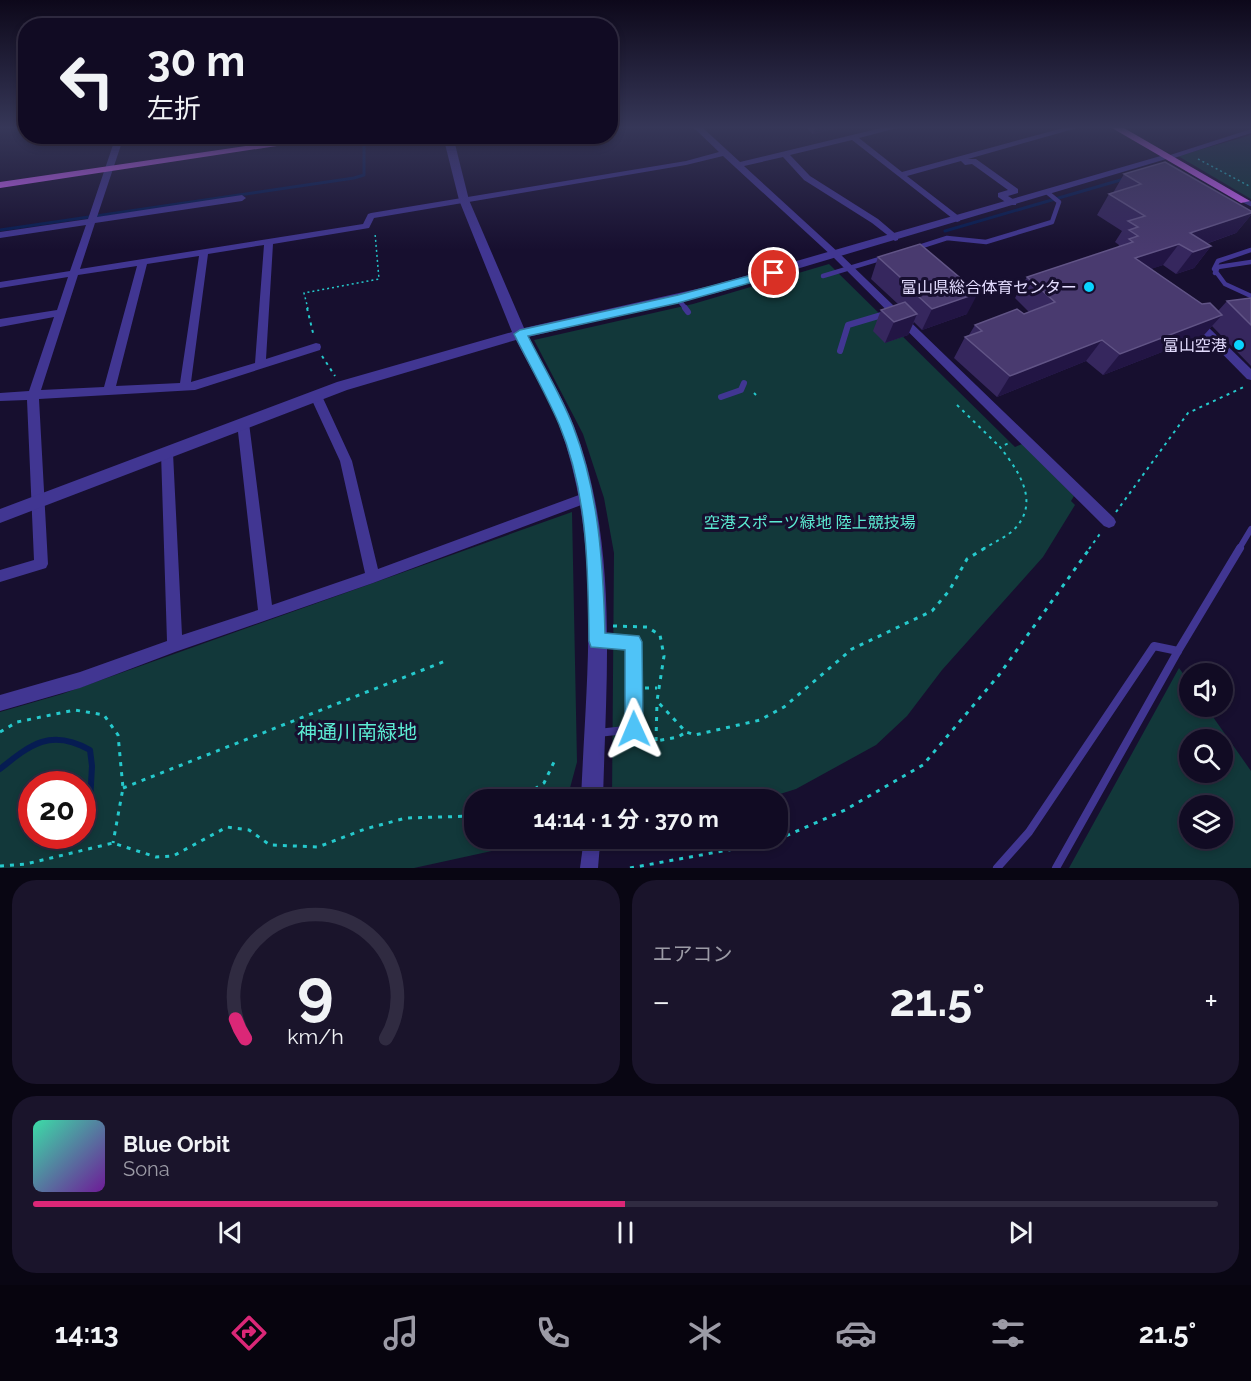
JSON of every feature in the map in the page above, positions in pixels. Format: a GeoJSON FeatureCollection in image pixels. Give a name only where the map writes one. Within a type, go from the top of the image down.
{"type":"FeatureCollection","features":[{"type":"Feature","properties":{"kind":"main road"},"geometry":{"type":"LineString","coordinates":[[0,185],[113,169]]}},
{"type":"Feature","properties":{"kind":"main road"},"geometry":{"type":"LineString","coordinates":[[1188,169],[1249,203]]}},
{"type":"Feature","properties":{"kind":"street"},"geometry":{"type":"LineString","coordinates":[[0,576],[41,564],[36,503],[33,396],[110,169]]}},
{"type":"Feature","properties":{"kind":"street"},"geometry":{"type":"LineString","coordinates":[[456,169],[464,200],[520,334],[566,425],[587,497],[595,554],[597,633],[592,789]]}},
{"type":"Feature","properties":{"kind":"street"},"geometry":{"type":"LineString","coordinates":[[0,285],[366,225],[371,216],[653,169]]}},
{"type":"Feature","properties":{"kind":"street"},"geometry":{"type":"LineString","coordinates":[[741,169],[850,268],[1000,411],[1109,522]]}},
{"type":"Feature","properties":{"kind":"street"},"geometry":{"type":"LineString","coordinates":[[798,169],[807,178],[875,221],[894,238]]}},
{"type":"Feature","properties":{"kind":"street"},"geometry":{"type":"LineString","coordinates":[[893,169],[957,219]]}},
{"type":"Feature","properties":{"kind":"street"},"geometry":{"type":"LineString","coordinates":[[901,175],[931,169]]}},
{"type":"Feature","properties":{"kind":"street"},"geometry":{"type":"LineString","coordinates":[[983,169],[1014,191],[1009,198]]}},
{"type":"Feature","properties":{"kind":"street"},"geometry":{"type":"LineString","coordinates":[[0,516],[342,386],[520,334],[678,299],[836,255],[957,219],[1009,198],[1053,197],[1135,169]]}},
{"type":"Feature","properties":{"kind":"street"},"geometry":{"type":"LineString","coordinates":[[0,235],[242,198]]}},
{"type":"Feature","properties":{"kind":"street"},"geometry":{"type":"LineString","coordinates":[[260,365],[269,241]]}},
{"type":"Feature","properties":{"kind":"street"},"geometry":{"type":"LineString","coordinates":[[185,387],[204,252]]}},
{"type":"Feature","properties":{"kind":"street"},"geometry":{"type":"LineString","coordinates":[[109,390],[143,261]]}},
{"type":"Feature","properties":{"kind":"street"},"geometry":{"type":"LineString","coordinates":[[0,323],[60,313]]}},
{"type":"Feature","properties":{"kind":"street"},"geometry":{"type":"LineString","coordinates":[[1208,316],[1196,321],[1223,352],[1251,376]]}},
{"type":"Feature","properties":{"kind":"street"},"geometry":{"type":"LineString","coordinates":[[0,398],[195,386],[316,347]]}},
{"type":"Feature","properties":{"kind":"street"},"geometry":{"type":"LineString","coordinates":[[316,396],[346,461],[373,577]]}},
{"type":"Feature","properties":{"kind":"street"},"geometry":{"type":"LineString","coordinates":[[243,423],[266,614]]}},
{"type":"Feature","properties":{"kind":"street"},"geometry":{"type":"LineString","coordinates":[[167,453],[175,645]]}},
{"type":"Feature","properties":{"kind":"street"},"geometry":{"type":"LineString","coordinates":[[0,703],[80,680],[373,577],[587,497]]}},
{"type":"Feature","properties":{"kind":"street"},"geometry":{"type":"LineString","coordinates":[[589,868],[590,849]]}},
{"type":"Feature","properties":{"kind":"lane"},"geometry":{"type":"LineString","coordinates":[[904,252],[947,238],[986,242],[1052,222],[1053,197]]}},
{"type":"Feature","properties":{"kind":"lane"},"geometry":{"type":"LineString","coordinates":[[1248,300],[1215,273],[1215,264],[1251,250]]}},
{"type":"Feature","properties":{"kind":"lane"},"geometry":{"type":"LineString","coordinates":[[823,276],[893,255]]}},
{"type":"Feature","properties":{"kind":"lane"},"geometry":{"type":"LineString","coordinates":[[1215,273],[1218,267],[1224,265],[1251,262]]}},
{"type":"Feature","properties":{"kind":"lane"},"geometry":{"type":"LineString","coordinates":[[678,299],[688,312]]}},
{"type":"Feature","properties":{"kind":"lane"},"geometry":{"type":"LineString","coordinates":[[840,351],[848,326],[893,311]]}},
{"type":"Feature","properties":{"kind":"lane"},"geometry":{"type":"LineString","coordinates":[[721,397],[741,390],[744,383]]}},
{"type":"Feature","properties":{"kind":"lane"},"geometry":{"type":"LineString","coordinates":[[1056,868],[1178,651],[1251,529]]}},
{"type":"Feature","properties":{"kind":"lane"},"geometry":{"type":"LineString","coordinates":[[594,734],[634,729],[633,642],[597,633]]}},
{"type":"Feature","properties":{"kind":"lane"},"geometry":{"type":"LineString","coordinates":[[997,868],[1029,832],[1154,646],[1178,651]]}},
{"type":"Feature","properties":{"kind":"path"},"geometry":{"type":"LineString","coordinates":[[1216,169],[1251,187]]}},
{"type":"Feature","properties":{"kind":"path"},"geometry":{"type":"LineString","coordinates":[[1246,185],[1251,183]]}},
{"type":"Feature","properties":{"kind":"path"},"geometry":{"type":"LineString","coordinates":[[342,386],[316,347],[304,293],[379,279],[374,225],[366,225]]}},
{"type":"Feature","properties":{"kind":"path"},"geometry":{"type":"LineString","coordinates":[[630,868],[772,842],[845,810],[923,765],[999,675],[1188,413],[1251,384]]}},
{"type":"Feature","properties":{"kind":"path"},"geometry":{"type":"LineString","coordinates":[[594,752],[656,741],[686,732],[695,735],[760,720],[784,707],[852,649],[932,611],[949,591],[968,559],[985,545],[1009,533],[1018,525],[1023,516],[1026,492],[1014,464],[957,405]]}},
{"type":"Feature","properties":{"kind":"path"},"geometry":{"type":"LineString","coordinates":[[1000,447],[1022,434]]}},
{"type":"Feature","properties":{"kind":"path"},"geometry":{"type":"LineString","coordinates":[[597,633],[647,627],[660,635],[664,656],[657,700],[656,741]]}},
{"type":"Feature","properties":{"kind":"path"},"geometry":{"type":"LineString","coordinates":[[123,788],[448,660]]}},
{"type":"Feature","properties":{"kind":"path"},"geometry":{"type":"LineString","coordinates":[[657,700],[663,710],[683,725],[686,732]]}},
{"type":"Feature","properties":{"kind":"path"},"geometry":{"type":"LineString","coordinates":[[0,732],[17,722],[75,710],[104,716],[118,735],[123,788],[113,843]]}},
{"type":"Feature","properties":{"kind":"path"},"geometry":{"type":"LineString","coordinates":[[535,789],[544,783],[554,762]]}},
{"type":"Feature","properties":{"kind":"path"},"geometry":{"type":"LineString","coordinates":[[0,866],[26,864],[113,843],[156,857],[173,856],[227,827],[249,830],[270,845],[318,847],[365,829],[406,818],[464,816]]}},
{"type":"Feature","properties":{"kind":"green space"},"geometry":{"type":"Polygon","coordinates":[[[1199,169],[1251,169],[1251,199],[1199,169]]]}},
{"type":"Feature","properties":{"kind":"green space","name":"空港スポーツ緑地 陸上競技場"},"geometry":{"type":"Polygon","coordinates":[[[829,264],[1015,447],[1022,444],[1074,496],[1071,501],[1075,505],[1043,557],[942,670],[907,716],[876,745],[788,792],[788,789],[612,789],[614,553],[604,498],[583,434],[534,340],[693,304],[829,264]]]}},
{"type":"Feature","properties":{"kind":"green space","name":"神通川南緑地"},"geometry":{"type":"Polygon","coordinates":[[[572,512],[577,762],[570,789],[464,789],[464,849],[501,849],[414,868],[0,868],[0,712],[62,694],[572,512]]]}},
{"type":"Feature","properties":{"kind":"green space"},"geometry":{"type":"Polygon","coordinates":[[[1179,668],[1179,717],[1213,717],[1221,729],[1179,729],[1179,783],[1233,783],[1233,745],[1251,771],[1251,868],[1069,868],[1179,668]]]}},
{"type":"Feature","properties":{"kind":"building"},"geometry":{"type":"Polygon","coordinates":[[[1143,169],[1176,169],[1251,211],[1251,213],[1190,233],[1211,246],[1193,252],[1179,244],[1135,258],[1202,304],[1210,303],[1222,315],[1120,354],[1102,340],[1010,376],[965,337],[982,331],[975,325],[1017,309],[1024,314],[1055,302],[1027,277],[1133,242],[1129,239],[1138,236],[1129,230],[1138,227],[1128,221],[1145,216],[1109,194],[1141,184],[1124,174],[1143,169]]]}},
{"type":"Feature","properties":{"kind":"building"},"geometry":{"type":"Polygon","coordinates":[[[920,244],[978,293],[932,309],[878,257],[920,244]]]}},
{"type":"Feature","properties":{"kind":"building"},"geometry":{"type":"Polygon","coordinates":[[[1251,298],[1251,325],[1227,301],[1251,298]]]}},
{"type":"Feature","properties":{"kind":"building"},"geometry":{"type":"Polygon","coordinates":[[[905,302],[917,314],[894,322],[881,310],[905,302]]]}},
{"type":"Feature","properties":{"kind":"waterway"},"geometry":{"type":"LineString","coordinates":[[0,230],[354,178],[364,175],[364,169]]}},
{"type":"Feature","properties":{"kind":"waterway"},"geometry":{"type":"LineString","coordinates":[[945,231],[1124,179]]}},
{"type":"Feature","properties":{"kind":"waterway"},"geometry":{"type":"LineString","coordinates":[[0,769],[32,746],[42,742],[64,740],[90,750],[92,771]]}},
{"type":"Feature","properties":{"kind":"place","name":"富山県総合体育センター"},"geometry":{"type":"Point","coordinates":[1089,287]}},
{"type":"Feature","properties":{"kind":"place","name":"富山空港"},"geometry":{"type":"Point","coordinates":[1239,345]}},
{"type":"Feature","properties":{"kind":"route"},"geometry":{"type":"LineString","coordinates":[[634,729],[633,642],[597,641],[595,554],[587,497],[579,463],[566,425],[520,334],[678,299],[774,273]]}}]}
